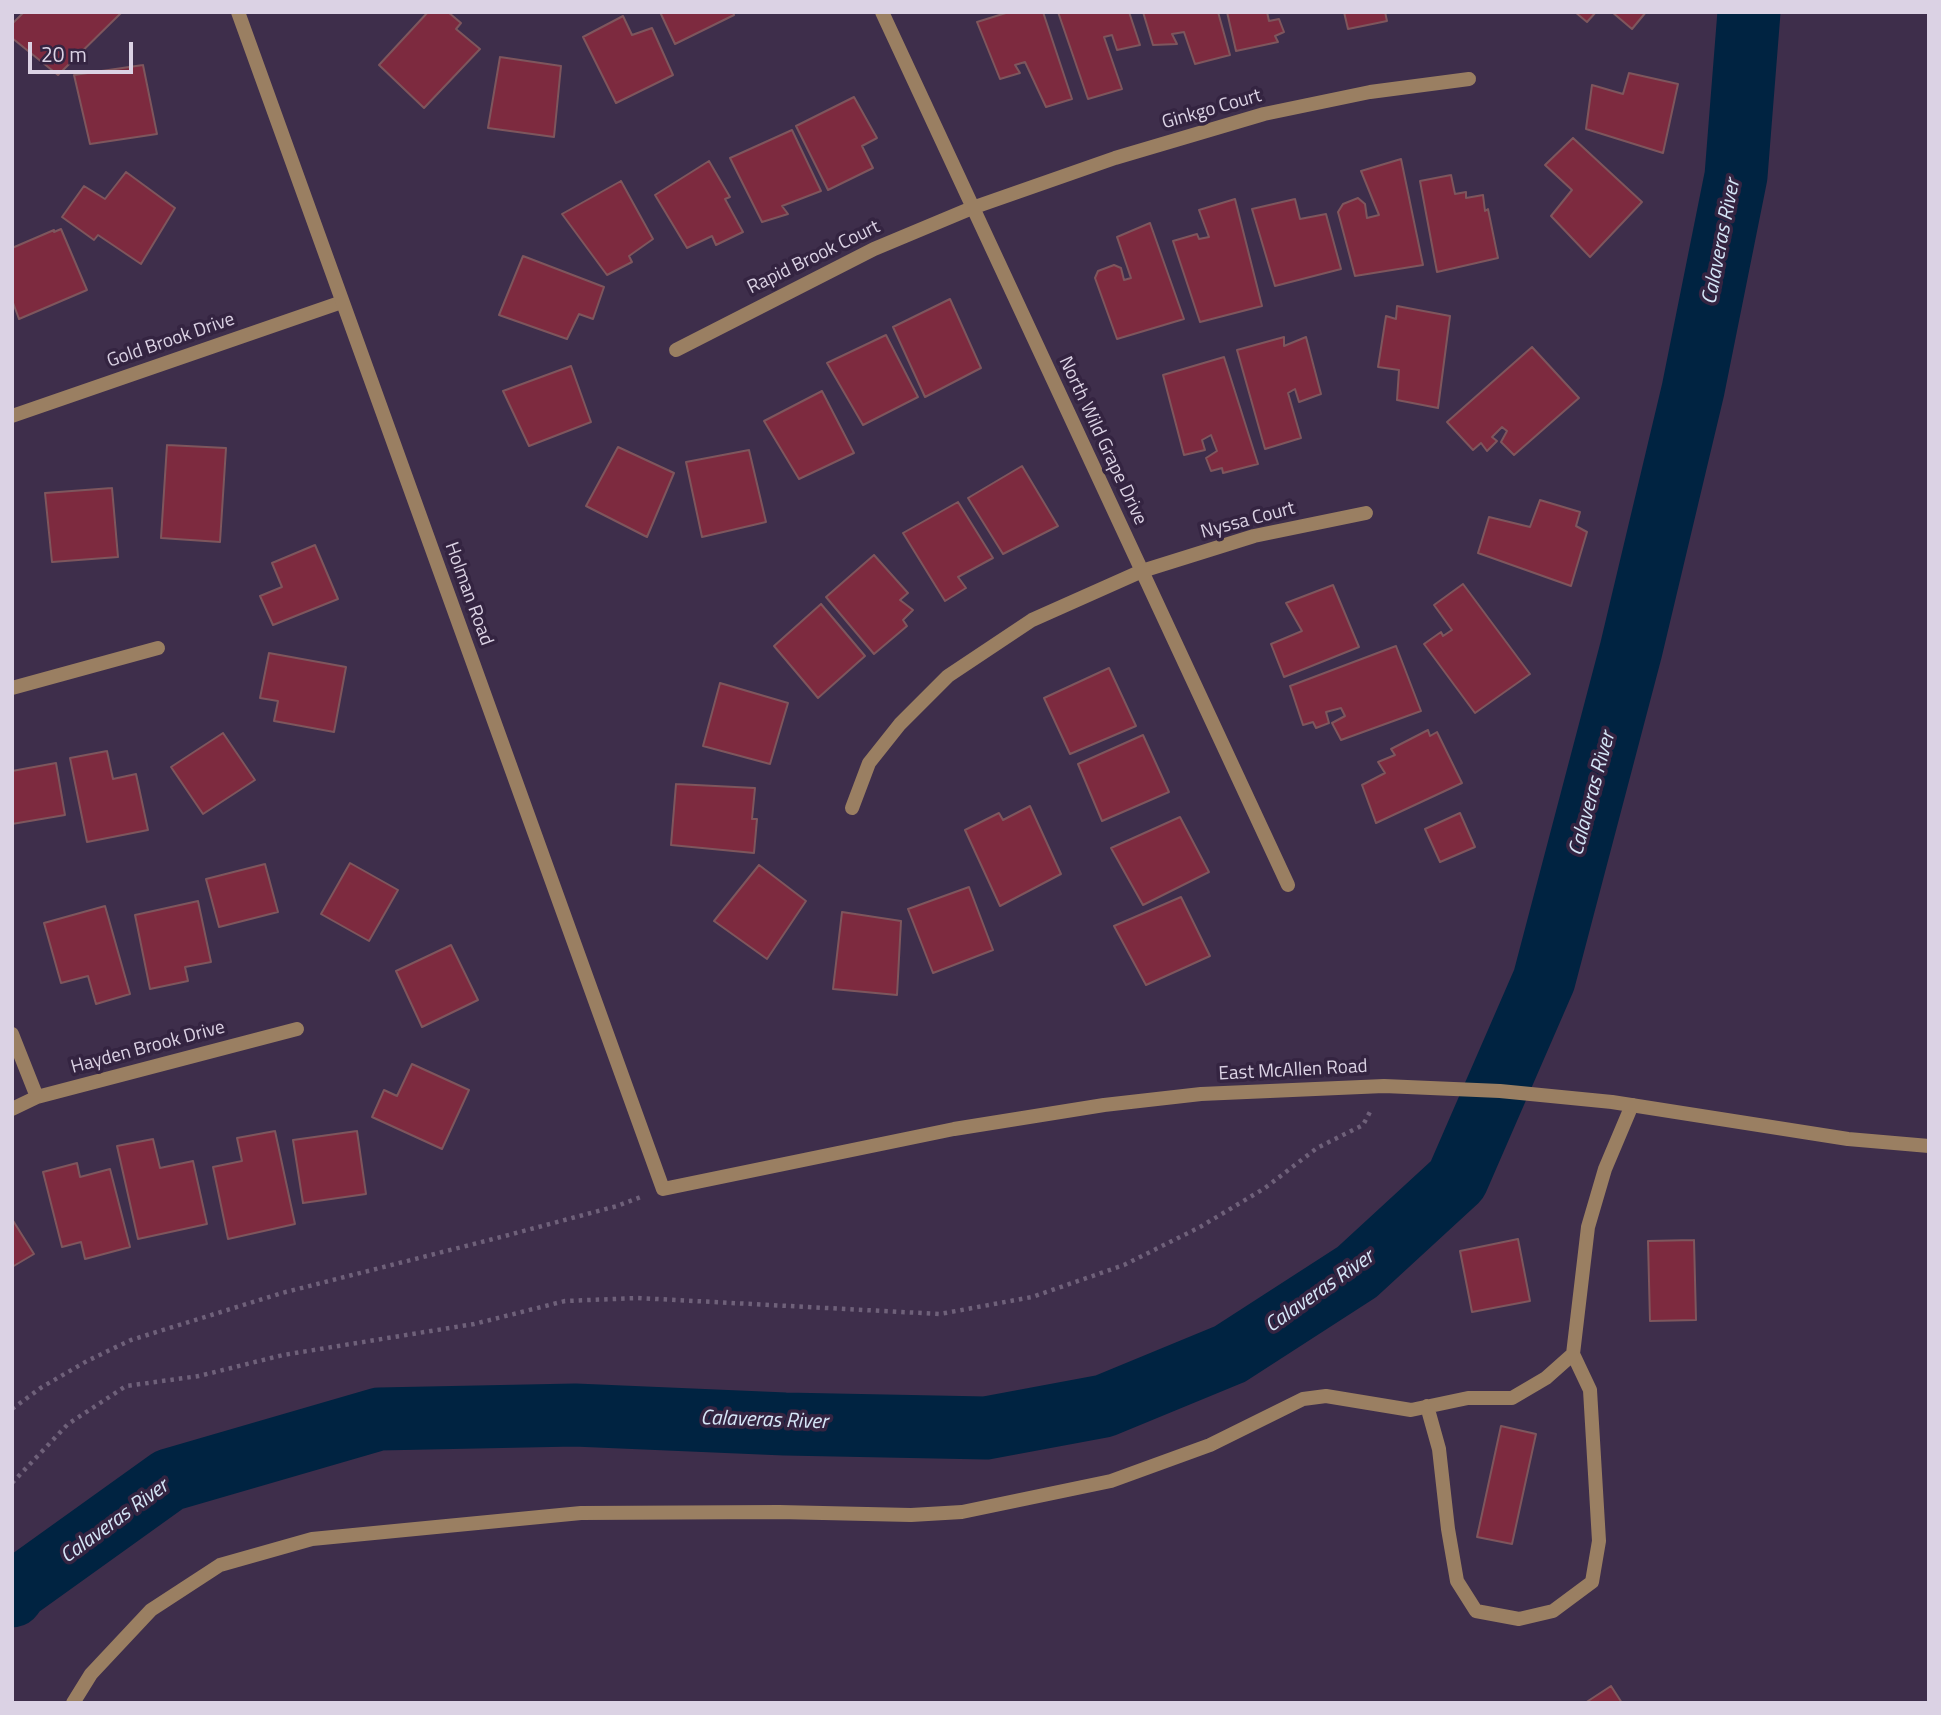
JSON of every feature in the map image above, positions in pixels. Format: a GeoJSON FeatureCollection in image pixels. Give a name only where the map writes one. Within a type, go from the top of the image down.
{"type":"FeatureCollection","features":[{"type":"Feature","properties":{"kind":"street","name":"Holman Road"},"geometry":{"type":"LineString","coordinates":[[238,12],[663,1189]]}},
{"type":"Feature","properties":{"kind":"street","name":"North Wild Grape Drive"},"geometry":{"type":"LineString","coordinates":[[882,12],[1288,885]]}},
{"type":"Feature","properties":{"kind":"street","name":"Ginkgo Court"},"geometry":{"type":"LineString","coordinates":[[972,208],[1115,158],[1264,114],[1370,92],[1469,79]]}},
{"type":"Feature","properties":{"kind":"street","name":"Rapid Brook Court"},"geometry":{"type":"LineString","coordinates":[[676,350],[874,249],[972,208]]}},
{"type":"Feature","properties":{"kind":"street","name":"Gold Brook Drive"},"geometry":{"type":"LineString","coordinates":[[12,416],[342,302]]}},
{"type":"Feature","properties":{"kind":"street","name":"Nyssa Court"},"geometry":{"type":"LineString","coordinates":[[852,808],[869,763],[900,724],[948,677],[1032,620],[1142,571],[1254,536],[1366,513]]}},
{"type":"Feature","properties":{"kind":"street"},"geometry":{"type":"LineString","coordinates":[[12,688],[158,648]]}},
{"type":"Feature","properties":{"kind":"street","name":"Hayden Brook Drive"},"geometry":{"type":"LineString","coordinates":[[12,1110],[37,1097],[297,1029]]}},
{"type":"Feature","properties":{"kind":"street"},"geometry":{"type":"LineString","coordinates":[[12,1034],[37,1097]]}},
{"type":"Feature","properties":{"kind":"street","name":"East McAllen Road"},"geometry":{"type":"LineString","coordinates":[[663,1189],[954,1129],[1104,1105],[1201,1094],[1384,1086],[1552,1096],[1632,1105],[1848,1139],[1929,1146]]}},
{"type":"Feature","properties":{"kind":"street"},"geometry":{"type":"LineString","coordinates":[[1427,1406],[1439,1449],[1457,1581],[1476,1611],[1519,1619],[1553,1611],[1591,1582],[1599,1541],[1590,1390],[1573,1354],[1588,1227],[1605,1169],[1632,1105]]}},
{"type":"Feature","properties":{"kind":"street"},"geometry":{"type":"LineString","coordinates":[[73,1703],[92,1675],[151,1610],[220,1565],[312,1539],[581,1513],[779,1512],[911,1515],[962,1512],[1111,1482],[1210,1444],[1303,1399],[1326,1396],[1411,1410],[1468,1398],[1512,1398],[1546,1378],[1573,1354]]}},
{"type":"Feature","properties":{"kind":"path"},"geometry":{"type":"LineString","coordinates":[[12,1483],[68,1424],[126,1386],[199,1376],[283,1355],[474,1324],[565,1301],[638,1298],[940,1314],[1032,1297],[1124,1265],[1200,1227],[1265,1188],[1317,1148],[1363,1125],[1384,1086]]}},
{"type":"Feature","properties":{"kind":"path"},"geometry":{"type":"LineString","coordinates":[[12,1409],[64,1374],[131,1340],[282,1293],[607,1209],[663,1189]]}},
{"type":"Feature","properties":{"kind":"building"},"geometry":{"type":"Polygon","coordinates":[[[24,12],[122,12],[58,75],[12,38],[12,24],[24,12]]]}},
{"type":"Feature","properties":{"kind":"building"},"geometry":{"type":"Polygon","coordinates":[[[428,12],[448,12],[461,23],[456,29],[480,49],[424,108],[379,65],[428,12]]]}},
{"type":"Feature","properties":{"kind":"building"},"geometry":{"type":"Polygon","coordinates":[[[660,12],[733,12],[734,15],[675,44],[660,12]]]}},
{"type":"Feature","properties":{"kind":"building"},"geometry":{"type":"Polygon","coordinates":[[[1009,12],[1043,12],[1072,99],[1046,107],[1025,62],[1015,65],[1020,73],[1000,79],[977,22],[1009,12]]]}},
{"type":"Feature","properties":{"kind":"building"},"geometry":{"type":"Polygon","coordinates":[[[1058,12],[1129,12],[1140,45],[1117,50],[1112,35],[1104,37],[1122,89],[1088,99],[1058,12]]]}},
{"type":"Feature","properties":{"kind":"building"},"geometry":{"type":"Polygon","coordinates":[[[1143,12],[1218,12],[1230,55],[1195,64],[1184,32],[1172,34],[1177,44],[1153,45],[1143,12]]]}},
{"type":"Feature","properties":{"kind":"building"},"geometry":{"type":"Polygon","coordinates":[[[1227,12],[1267,12],[1269,21],[1279,19],[1284,32],[1275,36],[1278,42],[1236,51],[1227,12]]]}},
{"type":"Feature","properties":{"kind":"building"},"geometry":{"type":"Polygon","coordinates":[[[1344,12],[1385,12],[1387,21],[1348,29],[1344,12]]]}},
{"type":"Feature","properties":{"kind":"building"},"geometry":{"type":"Polygon","coordinates":[[[1575,12],[1596,12],[1587,22],[1575,12]]]}},
{"type":"Feature","properties":{"kind":"building"},"geometry":{"type":"Polygon","coordinates":[[[1612,12],[1646,12],[1632,29],[1612,12]]]}},
{"type":"Feature","properties":{"kind":"building"},"geometry":{"type":"Polygon","coordinates":[[[623,16],[632,35],[652,28],[673,75],[616,103],[583,37],[623,16]]]}},
{"type":"Feature","properties":{"kind":"building"},"geometry":{"type":"Polygon","coordinates":[[[500,57],[561,66],[554,137],[488,128],[500,57]]]}},
{"type":"Feature","properties":{"kind":"building"},"geometry":{"type":"Polygon","coordinates":[[[143,65],[157,134],[90,144],[74,75],[143,65]]]}},
{"type":"Feature","properties":{"kind":"building"},"geometry":{"type":"Polygon","coordinates":[[[1629,73],[1678,84],[1663,153],[1586,129],[1592,85],[1623,94],[1629,73]]]}},
{"type":"Feature","properties":{"kind":"building"},"geometry":{"type":"Polygon","coordinates":[[[854,97],[877,138],[862,146],[873,168],[828,190],[796,126],[854,97]]]}},
{"type":"Feature","properties":{"kind":"building"},"geometry":{"type":"Polygon","coordinates":[[[792,130],[821,191],[782,206],[788,214],[762,222],[730,158],[792,130]]]}},
{"type":"Feature","properties":{"kind":"building"},"geometry":{"type":"Polygon","coordinates":[[[1573,138],[1642,202],[1590,257],[1551,216],[1572,190],[1545,165],[1573,138]]]}},
{"type":"Feature","properties":{"kind":"building"},"geometry":{"type":"Polygon","coordinates":[[[1401,159],[1423,265],[1355,276],[1338,212],[1343,204],[1358,198],[1365,204],[1367,218],[1379,215],[1361,171],[1401,159]]]}},
{"type":"Feature","properties":{"kind":"building"},"geometry":{"type":"Polygon","coordinates":[[[709,161],[730,197],[725,199],[743,232],[716,245],[712,236],[687,248],[655,195],[709,161]]]}},
{"type":"Feature","properties":{"kind":"building"},"geometry":{"type":"Polygon","coordinates":[[[126,172],[175,208],[141,264],[98,235],[94,240],[62,217],[84,186],[105,199],[126,172]]]}},
{"type":"Feature","properties":{"kind":"building"},"geometry":{"type":"Polygon","coordinates":[[[1451,175],[1455,194],[1466,192],[1466,198],[1483,195],[1498,258],[1437,272],[1420,181],[1451,175]]]}},
{"type":"Feature","properties":{"kind":"building"},"geometry":{"type":"Polygon","coordinates":[[[621,181],[653,239],[629,256],[632,262],[607,275],[562,214],[621,181]]]}},
{"type":"Feature","properties":{"kind":"building"},"geometry":{"type":"Polygon","coordinates":[[[1235,199],[1262,306],[1200,322],[1173,241],[1197,234],[1199,239],[1209,237],[1199,210],[1235,199]]]}},
{"type":"Feature","properties":{"kind":"building"},"geometry":{"type":"Polygon","coordinates":[[[1295,199],[1300,219],[1326,214],[1341,269],[1275,286],[1252,209],[1295,199]]]}},
{"type":"Feature","properties":{"kind":"building"},"geometry":{"type":"Polygon","coordinates":[[[1150,223],[1184,319],[1117,339],[1095,278],[1098,271],[1114,265],[1121,268],[1124,280],[1131,278],[1117,237],[1150,223]]]}},
{"type":"Feature","properties":{"kind":"building"},"geometry":{"type":"Polygon","coordinates":[[[61,229],[87,290],[19,319],[12,300],[12,248],[61,229]]]}},
{"type":"Feature","properties":{"kind":"building"},"geometry":{"type":"Polygon","coordinates":[[[523,256],[604,287],[593,319],[579,314],[567,339],[499,315],[523,256]]]}},
{"type":"Feature","properties":{"kind":"building"},"geometry":{"type":"Polygon","coordinates":[[[950,299],[981,368],[925,397],[893,327],[950,299]]]}},
{"type":"Feature","properties":{"kind":"building"},"geometry":{"type":"Polygon","coordinates":[[[1397,306],[1450,316],[1438,408],[1397,400],[1399,370],[1378,367],[1386,316],[1396,319],[1397,306]]]}},
{"type":"Feature","properties":{"kind":"building"},"geometry":{"type":"Polygon","coordinates":[[[886,335],[918,397],[863,425],[827,363],[886,335]]]}},
{"type":"Feature","properties":{"kind":"building"},"geometry":{"type":"Polygon","coordinates":[[[1284,337],[1284,346],[1306,337],[1321,394],[1299,402],[1295,389],[1288,393],[1301,438],[1265,449],[1237,350],[1284,337]]]}},
{"type":"Feature","properties":{"kind":"building"},"geometry":{"type":"Polygon","coordinates":[[[1532,347],[1579,398],[1514,455],[1501,442],[1507,431],[1502,427],[1492,437],[1497,441],[1487,451],[1481,443],[1473,450],[1447,422],[1532,347]]]}},
{"type":"Feature","properties":{"kind":"building"},"geometry":{"type":"Polygon","coordinates":[[[1224,357],[1258,464],[1223,473],[1222,468],[1211,471],[1206,458],[1217,451],[1211,435],[1202,440],[1205,450],[1184,455],[1163,375],[1224,357]]]}},
{"type":"Feature","properties":{"kind":"building"},"geometry":{"type":"Polygon","coordinates":[[[571,366],[591,422],[529,446],[503,391],[571,366]]]}},
{"type":"Feature","properties":{"kind":"building"},"geometry":{"type":"Polygon","coordinates":[[[822,391],[854,453],[799,479],[764,421],[822,391]]]}},
{"type":"Feature","properties":{"kind":"building"},"geometry":{"type":"Polygon","coordinates":[[[167,445],[226,448],[220,542],[161,538],[167,445]]]}},
{"type":"Feature","properties":{"kind":"building"},"geometry":{"type":"Polygon","coordinates":[[[618,447],[674,473],[647,537],[586,506],[618,447]]]}},
{"type":"Feature","properties":{"kind":"building"},"geometry":{"type":"Polygon","coordinates":[[[749,450],[766,522],[702,537],[686,462],[749,450]]]}},
{"type":"Feature","properties":{"kind":"building"},"geometry":{"type":"Polygon","coordinates":[[[1022,466],[1058,526],[1003,554],[968,498],[1022,466]]]}},
{"type":"Feature","properties":{"kind":"building"},"geometry":{"type":"Polygon","coordinates":[[[112,488],[118,557],[52,562],[45,493],[112,488]]]}},
{"type":"Feature","properties":{"kind":"building"},"geometry":{"type":"Polygon","coordinates":[[[1540,500],[1580,512],[1576,526],[1587,532],[1571,586],[1478,553],[1489,517],[1530,527],[1540,500]]]}},
{"type":"Feature","properties":{"kind":"building"},"geometry":{"type":"Polygon","coordinates":[[[958,502],[993,558],[958,577],[966,588],[945,601],[903,533],[958,502]]]}},
{"type":"Feature","properties":{"kind":"building"},"geometry":{"type":"Polygon","coordinates":[[[315,545],[338,599],[273,625],[260,596],[282,587],[272,563],[315,545]]]}},
{"type":"Feature","properties":{"kind":"building"},"geometry":{"type":"Polygon","coordinates":[[[874,555],[908,593],[900,600],[913,610],[903,620],[907,626],[874,654],[826,597],[874,555]]]}},
{"type":"Feature","properties":{"kind":"building"},"geometry":{"type":"Polygon","coordinates":[[[1463,584],[1530,674],[1475,713],[1424,644],[1441,632],[1443,636],[1452,630],[1434,605],[1463,584]]]}},
{"type":"Feature","properties":{"kind":"building"},"geometry":{"type":"Polygon","coordinates":[[[1333,585],[1359,647],[1284,677],[1271,644],[1302,631],[1286,603],[1333,585]]]}},
{"type":"Feature","properties":{"kind":"building"},"geometry":{"type":"Polygon","coordinates":[[[821,604],[865,656],[818,698],[774,646],[821,604]]]}},
{"type":"Feature","properties":{"kind":"building"},"geometry":{"type":"Polygon","coordinates":[[[1396,646],[1421,711],[1341,740],[1332,723],[1345,716],[1341,708],[1326,712],[1329,723],[1316,728],[1313,722],[1303,725],[1290,686],[1396,646]]]}},
{"type":"Feature","properties":{"kind":"building"},"geometry":{"type":"Polygon","coordinates":[[[269,653],[346,667],[334,732],[274,721],[278,701],[260,698],[269,653]]]}},
{"type":"Feature","properties":{"kind":"building"},"geometry":{"type":"Polygon","coordinates":[[[1109,668],[1136,726],[1070,754],[1044,698],[1109,668]]]}},
{"type":"Feature","properties":{"kind":"building"},"geometry":{"type":"Polygon","coordinates":[[[720,683],[788,703],[770,764],[703,746],[720,683]]]}},
{"type":"Feature","properties":{"kind":"building"},"geometry":{"type":"Polygon","coordinates":[[[1428,730],[1430,736],[1437,732],[1462,783],[1376,823],[1362,785],[1385,773],[1378,762],[1395,755],[1391,749],[1428,730]]]}},
{"type":"Feature","properties":{"kind":"building"},"geometry":{"type":"Polygon","coordinates":[[[223,733],[255,780],[203,814],[171,767],[223,733]]]}},
{"type":"Feature","properties":{"kind":"building"},"geometry":{"type":"Polygon","coordinates":[[[1143,735],[1169,792],[1102,821],[1078,764],[1143,735]]]}},
{"type":"Feature","properties":{"kind":"building"},"geometry":{"type":"Polygon","coordinates":[[[107,751],[113,779],[136,774],[148,830],[87,842],[70,758],[107,751]]]}},
{"type":"Feature","properties":{"kind":"building"},"geometry":{"type":"Polygon","coordinates":[[[56,763],[65,815],[12,824],[12,771],[56,763]]]}},
{"type":"Feature","properties":{"kind":"building"},"geometry":{"type":"Polygon","coordinates":[[[676,784],[755,788],[752,819],[757,819],[754,853],[671,845],[676,784]]]}},
{"type":"Feature","properties":{"kind":"building"},"geometry":{"type":"Polygon","coordinates":[[[1030,806],[1061,874],[1000,906],[965,830],[999,813],[1003,820],[1030,806]]]}},
{"type":"Feature","properties":{"kind":"building"},"geometry":{"type":"Polygon","coordinates":[[[1460,813],[1475,847],[1440,862],[1425,829],[1460,813]]]}},
{"type":"Feature","properties":{"kind":"building"},"geometry":{"type":"Polygon","coordinates":[[[1180,817],[1209,872],[1143,905],[1111,848],[1180,817]]]}},
{"type":"Feature","properties":{"kind":"building"},"geometry":{"type":"Polygon","coordinates":[[[350,863],[398,890],[369,941],[321,914],[350,863]]]}},
{"type":"Feature","properties":{"kind":"building"},"geometry":{"type":"Polygon","coordinates":[[[265,864],[278,912],[219,927],[206,879],[265,864]]]}},
{"type":"Feature","properties":{"kind":"building"},"geometry":{"type":"Polygon","coordinates":[[[759,865],[806,901],[767,959],[714,921],[759,865]]]}},
{"type":"Feature","properties":{"kind":"building"},"geometry":{"type":"Polygon","coordinates":[[[969,887],[993,950],[933,973],[908,909],[969,887]]]}},
{"type":"Feature","properties":{"kind":"building"},"geometry":{"type":"Polygon","coordinates":[[[1181,897],[1210,956],[1146,985],[1114,926],[1181,897]]]}},
{"type":"Feature","properties":{"kind":"building"},"geometry":{"type":"Polygon","coordinates":[[[198,901],[211,962],[185,967],[188,981],[150,989],[135,915],[198,901]]]}},
{"type":"Feature","properties":{"kind":"building"},"geometry":{"type":"Polygon","coordinates":[[[105,906],[130,994],[96,1004],[88,976],[61,983],[44,923],[105,906]]]}},
{"type":"Feature","properties":{"kind":"building"},"geometry":{"type":"Polygon","coordinates":[[[842,912],[901,921],[897,995],[833,989],[842,912]]]}},
{"type":"Feature","properties":{"kind":"building"},"geometry":{"type":"Polygon","coordinates":[[[451,945],[478,1000],[422,1027],[396,971],[451,945]]]}},
{"type":"Feature","properties":{"kind":"building"},"geometry":{"type":"Polygon","coordinates":[[[412,1064],[469,1090],[442,1149],[372,1117],[384,1090],[397,1096],[412,1064]]]}},
{"type":"Feature","properties":{"kind":"building"},"geometry":{"type":"Polygon","coordinates":[[[275,1131],[295,1224],[228,1239],[213,1167],[242,1161],[237,1138],[275,1131]]]}},
{"type":"Feature","properties":{"kind":"building"},"geometry":{"type":"Polygon","coordinates":[[[357,1131],[366,1194],[303,1203],[293,1140],[357,1131]]]}},
{"type":"Feature","properties":{"kind":"building"},"geometry":{"type":"Polygon","coordinates":[[[153,1139],[160,1168],[193,1161],[207,1224],[138,1239],[117,1146],[153,1139]]]}},
{"type":"Feature","properties":{"kind":"building"},"geometry":{"type":"Polygon","coordinates":[[[77,1163],[80,1177],[110,1169],[130,1247],[85,1259],[81,1242],[62,1247],[43,1172],[77,1163]]]}},
{"type":"Feature","properties":{"kind":"building"},"geometry":{"type":"Polygon","coordinates":[[[12,1219],[34,1254],[12,1267],[12,1219]]]}},
{"type":"Feature","properties":{"kind":"building"},"geometry":{"type":"Polygon","coordinates":[[[1518,1239],[1530,1301],[1472,1312],[1460,1251],[1518,1239]]]}},
{"type":"Feature","properties":{"kind":"building"},"geometry":{"type":"Polygon","coordinates":[[[1694,1240],[1696,1320],[1650,1321],[1648,1241],[1694,1240]]]}},
{"type":"Feature","properties":{"kind":"building"},"geometry":{"type":"Polygon","coordinates":[[[1501,1426],[1536,1434],[1512,1544],[1477,1537],[1501,1426]]]}},
{"type":"Feature","properties":{"kind":"building"},"geometry":{"type":"Polygon","coordinates":[[[1611,1686],[1622,1703],[1585,1703],[1611,1686]]]}},
{"type":"Feature","properties":{"kind":"waterway","name":"Calaveras River"},"geometry":{"type":"LineString","coordinates":[[12,1596],[17,1589],[169,1480],[379,1419],[575,1415],[785,1424],[986,1428],[1104,1406],[1230,1354],[1357,1272],[1457,1180],[1544,980],[1631,650],[1693,390],[1736,176],[1749,12]]}}]}
